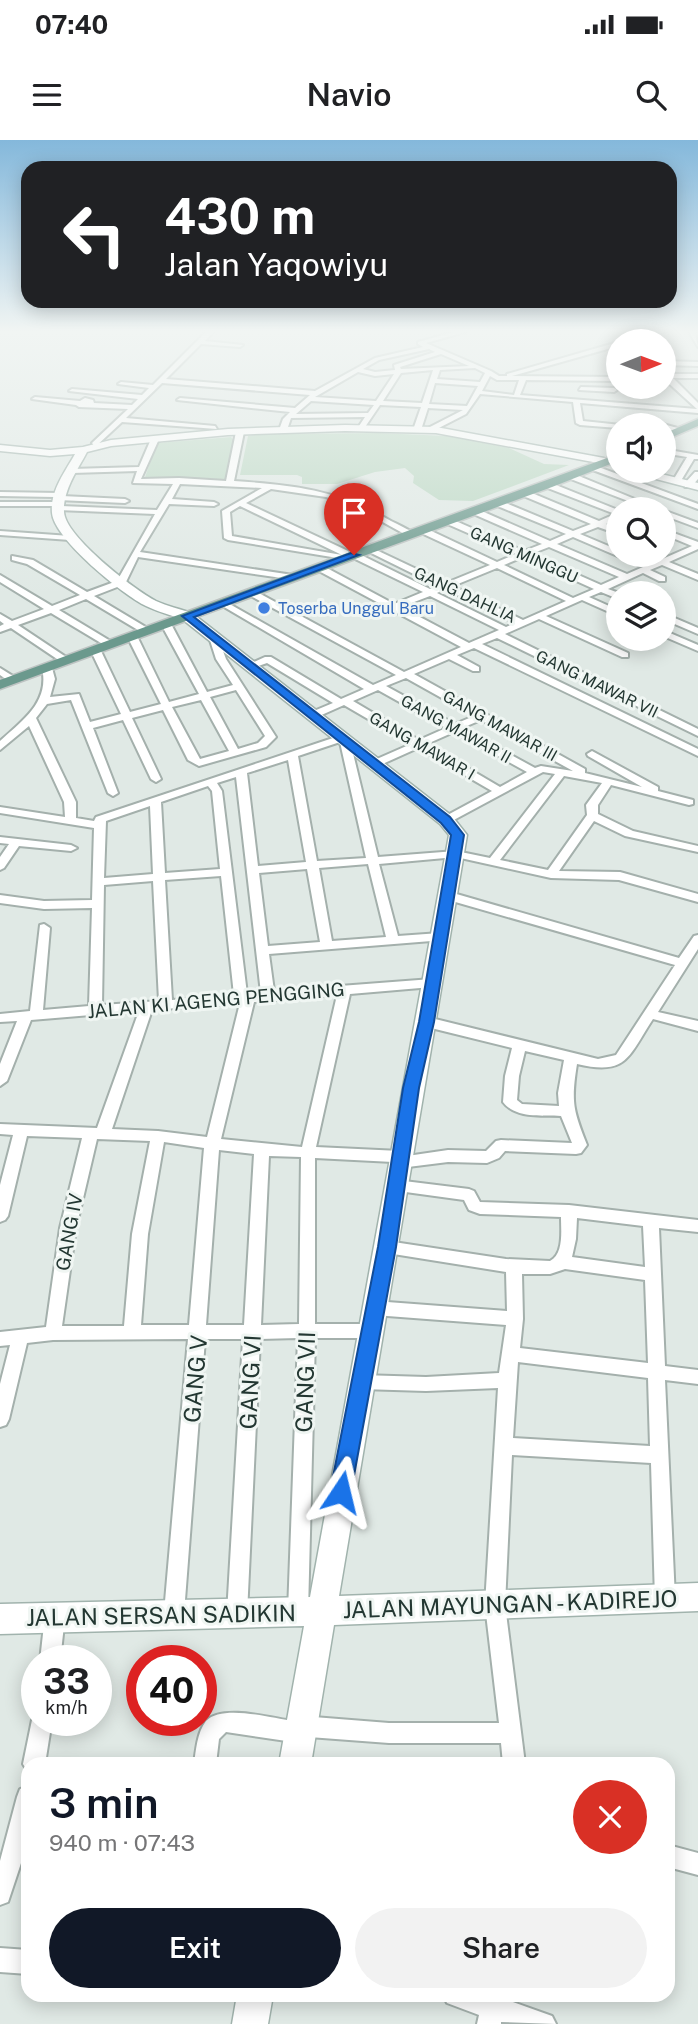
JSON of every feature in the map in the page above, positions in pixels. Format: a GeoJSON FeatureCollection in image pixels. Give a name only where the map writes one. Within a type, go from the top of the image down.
{"type":"FeatureCollection","features":[{"type":"Feature","properties":{"kind":"main road"},"geometry":{"type":"LineString","coordinates":[[678,431],[697,423]]}},
{"type":"Feature","properties":{"kind":"main road"},"geometry":{"type":"LineString","coordinates":[[6,683],[548,485],[606,460]]}},
{"type":"Feature","properties":{"kind":"street"},"geometry":{"type":"LineString","coordinates":[[296,1757],[301,1729],[310,1612],[361,1382],[373,1308],[387,1247],[411,1088],[427,1022],[458,835],[446,820],[187,616],[150,603],[89,557],[61,525],[58,501],[72,471],[89,448],[121,420],[240,432],[431,430],[606,463]]}},
{"type":"Feature","properties":{"kind":"street"},"geometry":{"type":"LineString","coordinates":[[0,448],[50,453],[212,431],[221,420]]}},
{"type":"Feature","properties":{"kind":"street"},"geometry":{"type":"LineString","coordinates":[[283,430],[286,420]]}},
{"type":"Feature","properties":{"kind":"street"},"geometry":{"type":"LineString","coordinates":[[361,429],[368,420]]}},
{"type":"Feature","properties":{"kind":"street"},"geometry":{"type":"LineString","coordinates":[[417,430],[420,420]]}},
{"type":"Feature","properties":{"kind":"street"},"geometry":{"type":"LineString","coordinates":[[431,430],[451,420]]}},
{"type":"Feature","properties":{"kind":"street"},"geometry":{"type":"LineString","coordinates":[[579,420],[580,423],[595,420]]}},
{"type":"Feature","properties":{"kind":"street"},"geometry":{"type":"LineString","coordinates":[[230,481],[240,432]]}},
{"type":"Feature","properties":{"kind":"street"},"geometry":{"type":"LineString","coordinates":[[155,439],[136,481],[230,481],[270,485],[343,499],[377,513],[385,518],[386,523],[416,532],[606,608]]}},
{"type":"Feature","properties":{"kind":"street"},"geometry":{"type":"LineString","coordinates":[[676,453],[695,456],[687,485]]}},
{"type":"Feature","properties":{"kind":"street"},"geometry":{"type":"LineString","coordinates":[[600,462],[667,496],[698,507]]}},
{"type":"Feature","properties":{"kind":"street"},"geometry":{"type":"LineString","coordinates":[[72,471],[142,470]]}},
{"type":"Feature","properties":{"kind":"street"},"geometry":{"type":"LineString","coordinates":[[687,485],[698,474]]}},
{"type":"Feature","properties":{"kind":"street"},"geometry":{"type":"LineString","coordinates":[[571,476],[625,497]]}},
{"type":"Feature","properties":{"kind":"street"},"geometry":{"type":"LineString","coordinates":[[0,629],[121,581],[157,512],[179,480]]}},
{"type":"Feature","properties":{"kind":"street"},"geometry":{"type":"LineString","coordinates":[[228,552],[226,511],[242,504],[270,485]]}},
{"type":"Feature","properties":{"kind":"street"},"geometry":{"type":"LineString","coordinates":[[548,485],[606,509]]}},
{"type":"Feature","properties":{"kind":"street"},"geometry":{"type":"LineString","coordinates":[[165,501],[213,500],[170,493]]}},
{"type":"Feature","properties":{"kind":"street"},"geometry":{"type":"LineString","coordinates":[[524,493],[606,527]]}},
{"type":"Feature","properties":{"kind":"street"},"geometry":{"type":"LineString","coordinates":[[0,494],[157,512]]}},
{"type":"Feature","properties":{"kind":"street"},"geometry":{"type":"LineString","coordinates":[[0,504],[125,501]]}},
{"type":"Feature","properties":{"kind":"street"},"geometry":{"type":"LineString","coordinates":[[498,503],[606,548]]}},
{"type":"Feature","properties":{"kind":"street","name":"GANG MAWAR VII"},"geometry":{"type":"LineString","coordinates":[[242,504],[429,593],[618,694],[698,733]]}},
{"type":"Feature","properties":{"kind":"street"},"geometry":{"type":"LineString","coordinates":[[474,511],[626,577]]}},
{"type":"Feature","properties":{"kind":"street"},"geometry":{"type":"LineString","coordinates":[[676,517],[698,526]]}},
{"type":"Feature","properties":{"kind":"street"},"geometry":{"type":"LineString","coordinates":[[394,607],[606,520]]}},
{"type":"Feature","properties":{"kind":"street","name":"GANG MINGGU"},"geometry":{"type":"LineString","coordinates":[[448,521],[606,591]]}},
{"type":"Feature","properties":{"kind":"street"},"geometry":{"type":"LineString","coordinates":[[0,533],[70,538]]}},
{"type":"Feature","properties":{"kind":"street"},"geometry":{"type":"LineString","coordinates":[[676,536],[698,545]]}},
{"type":"Feature","properties":{"kind":"street"},"geometry":{"type":"LineString","coordinates":[[228,538],[351,557]]}},
{"type":"Feature","properties":{"kind":"street"},"geometry":{"type":"LineString","coordinates":[[676,555],[698,545]]}},
{"type":"Feature","properties":{"kind":"street","name":"GANG DAHLIA"},"geometry":{"type":"LineString","coordinates":[[369,550],[523,623]]}},
{"type":"Feature","properties":{"kind":"street"},"geometry":{"type":"LineString","coordinates":[[135,554],[293,578]]}},
{"type":"Feature","properties":{"kind":"street"},"geometry":{"type":"LineString","coordinates":[[15,558],[30,562],[146,631]]}},
{"type":"Feature","properties":{"kind":"street"},"geometry":{"type":"LineString","coordinates":[[674,567],[698,577]]}},
{"type":"Feature","properties":{"kind":"street"},"geometry":{"type":"LineString","coordinates":[[320,568],[471,646],[698,753]]}},
{"type":"Feature","properties":{"kind":"street"},"geometry":{"type":"LineString","coordinates":[[313,715],[647,568],[662,579]]}},
{"type":"Feature","properties":{"kind":"street"},"geometry":{"type":"LineString","coordinates":[[0,578],[109,644]]}},
{"type":"Feature","properties":{"kind":"street","name":"GANG MAWAR III"},"geometry":{"type":"LineString","coordinates":[[252,593],[595,778]]}},
{"type":"Feature","properties":{"kind":"street","name":"GANG MAWAR II"},"geometry":{"type":"LineString","coordinates":[[223,604],[534,772]]}},
{"type":"Feature","properties":{"kind":"street"},"geometry":{"type":"LineString","coordinates":[[539,616],[625,655]]}},
{"type":"Feature","properties":{"kind":"street"},"geometry":{"type":"LineString","coordinates":[[0,617],[66,661]]}},
{"type":"Feature","properties":{"kind":"street"},"geometry":{"type":"LineString","coordinates":[[676,622],[698,631]]}},
{"type":"Feature","properties":{"kind":"street"},"geometry":{"type":"LineString","coordinates":[[166,624],[235,753]]}},
{"type":"Feature","properties":{"kind":"street"},"geometry":{"type":"LineString","coordinates":[[132,636],[195,762],[235,753],[268,742],[271,737],[221,659],[214,637]]}},
{"type":"Feature","properties":{"kind":"street"},"geometry":{"type":"LineString","coordinates":[[676,638],[698,647]]}},
{"type":"Feature","properties":{"kind":"street"},"geometry":{"type":"LineString","coordinates":[[95,649],[156,779]]}},
{"type":"Feature","properties":{"kind":"street"},"geometry":{"type":"LineString","coordinates":[[449,655],[476,669]]}},
{"type":"Feature","properties":{"kind":"street","name":"GANG MAWAR I"},"geometry":{"type":"LineString","coordinates":[[250,666],[268,659],[500,791]]}},
{"type":"Feature","properties":{"kind":"street"},"geometry":{"type":"LineString","coordinates":[[0,747],[45,702],[51,678],[47,668]]}},
{"type":"Feature","properties":{"kind":"street"},"geometry":{"type":"LineString","coordinates":[[0,671],[6,683]]}},
{"type":"Feature","properties":{"kind":"street"},"geometry":{"type":"LineString","coordinates":[[88,726],[238,687]]}},
{"type":"Feature","properties":{"kind":"street"},"geometry":{"type":"LineString","coordinates":[[585,712],[618,694]]}},
{"type":"Feature","properties":{"kind":"street"},"geometry":{"type":"LineString","coordinates":[[45,702],[75,696],[113,793]]}},
{"type":"Feature","properties":{"kind":"street"},"geometry":{"type":"LineString","coordinates":[[374,764],[481,716]]}},
{"type":"Feature","properties":{"kind":"street"},"geometry":{"type":"LineString","coordinates":[[30,717],[70,802],[71,822]]}},
{"type":"Feature","properties":{"kind":"street"},"geometry":{"type":"LineString","coordinates":[[95,1011],[100,819],[343,739]]}},
{"type":"Feature","properties":{"kind":"street"},"geometry":{"type":"LineString","coordinates":[[343,739],[393,941]]}},
{"type":"Feature","properties":{"kind":"street"},"geometry":{"type":"LineString","coordinates":[[292,754],[327,946]]}},
{"type":"Feature","properties":{"kind":"street"},"geometry":{"type":"LineString","coordinates":[[592,754],[671,798]]}},
{"type":"Feature","properties":{"kind":"street"},"geometry":{"type":"LineString","coordinates":[[446,820],[534,772],[547,769],[595,778],[607,784],[671,798],[695,801]]}},
{"type":"Feature","properties":{"kind":"street"},"geometry":{"type":"LineString","coordinates":[[241,772],[268,996]]}},
{"type":"Feature","properties":{"kind":"street"},"geometry":{"type":"LineString","coordinates":[[493,862],[562,772]]}},
{"type":"Feature","properties":{"kind":"street"},"geometry":{"type":"LineString","coordinates":[[211,782],[217,791],[225,872],[244,999]]}},
{"type":"Feature","properties":{"kind":"street"},"geometry":{"type":"LineString","coordinates":[[551,874],[593,815],[592,805],[607,784]]}},
{"type":"Feature","properties":{"kind":"street"},"geometry":{"type":"LineString","coordinates":[[155,801],[166,1004]]}},
{"type":"Feature","properties":{"kind":"street"},"geometry":{"type":"LineString","coordinates":[[0,810],[99,825]]}},
{"type":"Feature","properties":{"kind":"street"},"geometry":{"type":"LineString","coordinates":[[593,815],[621,830],[698,849]]}},
{"type":"Feature","properties":{"kind":"street"},"geometry":{"type":"LineString","coordinates":[[0,840],[71,848]]}},
{"type":"Feature","properties":{"kind":"street"},"geometry":{"type":"LineString","coordinates":[[0,866],[16,842]]}},
{"type":"Feature","properties":{"kind":"street"},"geometry":{"type":"LineString","coordinates":[[254,870],[456,854],[551,874],[620,876],[698,898]]}},
{"type":"Feature","properties":{"kind":"street"},"geometry":{"type":"LineString","coordinates":[[97,882],[225,872]]}},
{"type":"Feature","properties":{"kind":"street"},"geometry":{"type":"LineString","coordinates":[[449,896],[682,963]]}},
{"type":"Feature","properties":{"kind":"street"},"geometry":{"type":"LineString","coordinates":[[0,899],[44,905],[97,904]]}},
{"type":"Feature","properties":{"kind":"street"},"geometry":{"type":"LineString","coordinates":[[0,1081],[31,1016],[44,928]]}},
{"type":"Feature","properties":{"kind":"street"},"geometry":{"type":"LineString","coordinates":[[262,951],[440,937]]}},
{"type":"Feature","properties":{"kind":"street"},"geometry":{"type":"LineString","coordinates":[[427,1022],[598,1064],[610,1063],[621,1058],[698,939]]}},
{"type":"Feature","properties":{"kind":"street","name":"JALAN KI AGENG PENGGING"},"geometry":{"type":"LineString","coordinates":[[0,1018],[432,983]]}},
{"type":"Feature","properties":{"kind":"street","name":"GANG VII"},"geometry":{"type":"LineString","coordinates":[[310,1612],[308,1151],[345,989]]}},
{"type":"Feature","properties":{"kind":"street","name":"GANG V"},"geometry":{"type":"LineString","coordinates":[[174,1613],[199,1333],[212,1145],[244,999]]}},
{"type":"Feature","properties":{"kind":"street","name":"GANG IV"},"geometry":{"type":"LineString","coordinates":[[53,1333],[68,1228],[97,1133],[147,1006]]}},
{"type":"Feature","properties":{"kind":"street"},"geometry":{"type":"LineString","coordinates":[[649,1014],[698,1026]]}},
{"type":"Feature","properties":{"kind":"street"},"geometry":{"type":"LineString","coordinates":[[520,1045],[512,1076],[512,1105],[519,1109],[566,1111]]}},
{"type":"Feature","properties":{"kind":"street"},"geometry":{"type":"LineString","coordinates":[[0,1129],[158,1136],[262,1150],[400,1159],[487,1157],[494,1154],[501,1145],[576,1149],[580,1145],[566,1111],[565,1093],[571,1057]]}},
{"type":"Feature","properties":{"kind":"street"},"geometry":{"type":"LineString","coordinates":[[0,1216],[21,1130]]}},
{"type":"Feature","properties":{"kind":"street"},"geometry":{"type":"LineString","coordinates":[[132,1332],[140,1234],[158,1136]]}},
{"type":"Feature","properties":{"kind":"street","name":"GANG VI"},"geometry":{"type":"LineString","coordinates":[[237,1614],[262,1150]]}},
{"type":"Feature","properties":{"kind":"street"},"geometry":{"type":"LineString","coordinates":[[396,1186],[469,1195],[474,1206],[480,1208],[569,1211],[698,1226]]}},
{"type":"Feature","properties":{"kind":"street"},"geometry":{"type":"LineString","coordinates":[[387,1247],[514,1267],[550,1269],[565,1257],[569,1211]]}},
{"type":"Feature","properties":{"kind":"street"},"geometry":{"type":"LineString","coordinates":[[651,1222],[665,1599]]}},
{"type":"Feature","properties":{"kind":"street"},"geometry":{"type":"LineString","coordinates":[[562,1262],[653,1275]]}},
{"type":"Feature","properties":{"kind":"street"},"geometry":{"type":"LineString","coordinates":[[513,1757],[495,1605],[507,1380],[515,1319],[514,1267]]}},
{"type":"Feature","properties":{"kind":"street"},"geometry":{"type":"LineString","coordinates":[[373,1308],[515,1319]]}},
{"type":"Feature","properties":{"kind":"street"},"geometry":{"type":"LineString","coordinates":[[0,1339],[53,1333],[369,1331]]}},
{"type":"Feature","properties":{"kind":"street"},"geometry":{"type":"LineString","coordinates":[[0,1419],[20,1337]]}},
{"type":"Feature","properties":{"kind":"street"},"geometry":{"type":"LineString","coordinates":[[511,1354],[698,1377]]}},
{"type":"Feature","properties":{"kind":"street"},"geometry":{"type":"LineString","coordinates":[[361,1382],[426,1384],[507,1380]]}},
{"type":"Feature","properties":{"kind":"street"},"geometry":{"type":"LineString","coordinates":[[504,1446],[659,1455]]}},
{"type":"Feature","properties":{"kind":"street","name":"JALAN MAYUNGAN - KADIREJO"},"geometry":{"type":"LineString","coordinates":[[310,1612],[698,1597]]}},
{"type":"Feature","properties":{"kind":"street","name":"JALAN SERSAN SADIKIN"},"geometry":{"type":"LineString","coordinates":[[0,1619],[310,1612]]}},
{"type":"Feature","properties":{"kind":"street"},"geometry":{"type":"LineString","coordinates":[[52,1645],[55,1616]]}},
{"type":"Feature","properties":{"kind":"street"},"geometry":{"type":"LineString","coordinates":[[206,1757],[212,1729],[218,1723],[389,1733],[511,1733]]}},
{"type":"Feature","properties":{"kind":"street"},"geometry":{"type":"LineString","coordinates":[[35,1757],[39,1736]]}},
{"type":"Feature","properties":{"kind":"street"},"geometry":{"type":"LineString","coordinates":[[0,1894],[21,1826]]}},
{"type":"Feature","properties":{"kind":"street"},"geometry":{"type":"LineString","coordinates":[[675,1858],[698,1864]]}},
{"type":"Feature","properties":{"kind":"street"},"geometry":{"type":"LineString","coordinates":[[0,1960],[21,1962]]}},
{"type":"Feature","properties":{"kind":"street"},"geometry":{"type":"LineString","coordinates":[[250,2024],[254,2002]]}},
{"type":"Feature","properties":{"kind":"street"},"geometry":{"type":"LineString","coordinates":[[475,2002],[544,2024]]}},
{"type":"Feature","properties":{"kind":"green space"},"geometry":{"type":"Polygon","coordinates":[[[379,433],[447,436],[509,448],[544,464],[569,465],[473,501],[439,500],[413,483],[414,476],[405,468],[375,472],[337,484],[302,484],[302,477],[297,475],[240,475],[248,436],[379,433]]]}},
{"type":"Feature","properties":{"kind":"green space"},"geometry":{"type":"Polygon","coordinates":[[[231,437],[235,442],[226,479],[144,480],[157,443],[231,437]]]}},
{"type":"Feature","properties":{"kind":"place","name":"Toserba Unggul Baru"},"geometry":{"type":"Point","coordinates":[264,608]}},
{"type":"Feature","properties":{"kind":"route"},"geometry":{"type":"LineString","coordinates":[[341,1492],[369,1331],[387,1247],[411,1088],[427,1022],[458,835],[446,820],[187,616],[354,555]]}}]}
